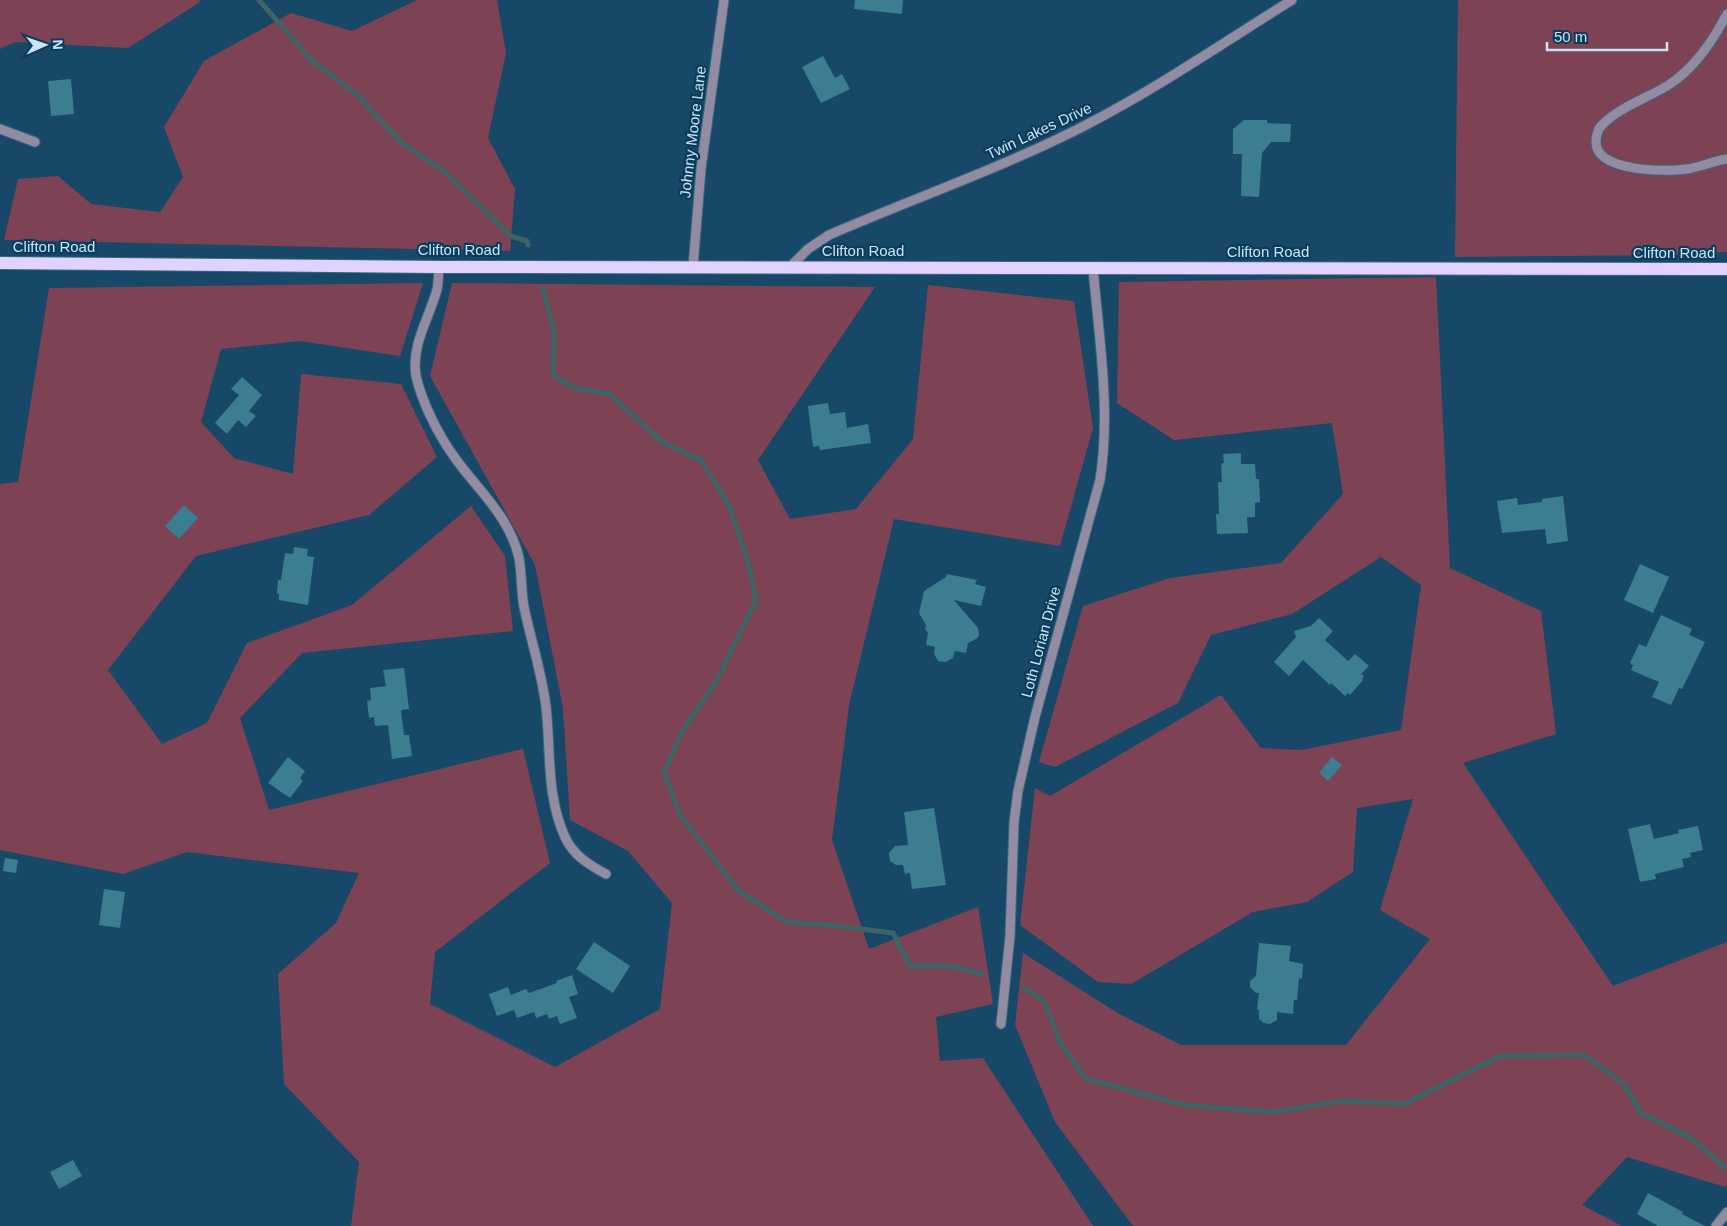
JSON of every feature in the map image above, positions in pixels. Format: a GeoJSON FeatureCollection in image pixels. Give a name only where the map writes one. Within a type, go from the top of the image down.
{"type":"FeatureCollection","features":[{"type":"Feature","properties":{"kind":"main road","name":"Clifton Road"},"geometry":{"type":"LineString","coordinates":[[0,263],[439,267],[1727,269]]}},
{"type":"Feature","properties":{"kind":"street","name":"Johnny Moore Lane"},"geometry":{"type":"LineString","coordinates":[[692,267],[701,169],[724,0]]}},
{"type":"Feature","properties":{"kind":"street","name":"Twin Lakes Drive"},"geometry":{"type":"LineString","coordinates":[[789,268],[808,249],[829,235],[1013,160],[1085,126],[1292,0]]}},
{"type":"Feature","properties":{"kind":"street"},"geometry":{"type":"LineString","coordinates":[[1727,14],[1714,38],[1688,71],[1666,86],[1613,115],[1600,127],[1596,135],[1596,146],[1601,155],[1640,170],[1685,170],[1727,160]]}},
{"type":"Feature","properties":{"kind":"street"},"geometry":{"type":"LineString","coordinates":[[0,130],[35,142]]}},
{"type":"Feature","properties":{"kind":"street"},"geometry":{"type":"LineString","coordinates":[[439,267],[437,291],[416,348],[414,363],[417,378],[430,414],[445,444],[496,509],[509,532],[518,556],[523,582],[524,605],[542,678],[553,797],[557,815],[566,838],[576,854],[590,866],[606,874]]}},
{"type":"Feature","properties":{"kind":"street","name":"Loth Lorian Drive"},"geometry":{"type":"LineString","coordinates":[[1001,1024],[1012,909],[1014,822],[1018,791],[1035,718],[1100,480],[1105,434],[1093,268]]}},
{"type":"Feature","properties":{"kind":"street"},"geometry":{"type":"LineString","coordinates":[[1716,1226],[1727,1212]]}},
{"type":"Feature","properties":{"kind":"shaded area"},"geometry":{"type":"Polygon","coordinates":[[[0,0],[199,0],[200,2],[128,48],[15,42],[0,49],[0,0]]]}},
{"type":"Feature","properties":{"kind":"shaded area"},"geometry":{"type":"Polygon","coordinates":[[[417,0],[497,0],[506,53],[488,138],[515,189],[510,251],[4,240],[18,179],[58,176],[91,204],[160,212],[183,177],[164,127],[204,61],[291,13],[352,31],[417,0]]]}},
{"type":"Feature","properties":{"kind":"shaded area"},"geometry":{"type":"Polygon","coordinates":[[[1458,0],[1727,0],[1727,252],[1673,255],[1455,257],[1458,0]]]}},
{"type":"Feature","properties":{"kind":"shaded area"},"geometry":{"type":"Polygon","coordinates":[[[1436,277],[1450,568],[1541,611],[1556,734],[1463,763],[1613,986],[1727,942],[1727,1185],[1725,1187],[1627,1157],[1582,1205],[1622,1226],[1133,1226],[1055,1122],[1015,1025],[1023,953],[1119,1014],[1181,1045],[1346,1045],[1430,939],[1380,910],[1413,799],[1357,808],[1353,872],[1307,902],[1253,912],[1131,984],[1098,982],[1020,925],[1035,788],[1050,796],[1221,695],[1261,748],[1302,750],[1401,730],[1421,585],[1381,557],[1292,614],[1211,635],[1178,703],[1055,767],[1039,762],[1083,606],[1170,578],[1281,563],[1343,494],[1332,423],[1174,440],[1117,403],[1119,282],[1436,277]]]}},
{"type":"Feature","properties":{"kind":"shaded area"},"geometry":{"type":"Polygon","coordinates":[[[423,283],[400,356],[300,341],[221,349],[201,422],[234,458],[293,474],[301,374],[401,384],[437,457],[369,515],[196,556],[108,670],[162,744],[207,723],[247,643],[352,605],[471,506],[505,556],[513,631],[302,653],[240,718],[269,810],[523,749],[550,863],[435,952],[430,1004],[555,1067],[660,1009],[672,903],[628,851],[570,820],[563,708],[535,565],[430,376],[452,283],[875,287],[758,460],[790,519],[856,509],[913,439],[928,285],[1074,301],[1093,428],[1060,546],[894,519],[849,705],[832,840],[869,949],[978,907],[993,1004],[936,1017],[940,1061],[983,1058],[1093,1226],[351,1226],[359,1162],[284,1084],[278,974],[336,923],[359,873],[187,852],[123,874],[0,850],[0,484],[18,482],[49,288],[423,283]]]}},
{"type":"Feature","properties":{"kind":"building"},"geometry":{"type":"Polygon","coordinates":[[[855,0],[903,0],[902,14],[854,9],[855,0]]]}},
{"type":"Feature","properties":{"kind":"building"},"geometry":{"type":"Polygon","coordinates":[[[823,56],[835,78],[842,74],[850,89],[821,103],[802,67],[823,56]]]}},
{"type":"Feature","properties":{"kind":"building"},"geometry":{"type":"Polygon","coordinates":[[[71,79],[74,114],[51,116],[48,81],[71,79]]]}},
{"type":"Feature","properties":{"kind":"building"},"geometry":{"type":"Polygon","coordinates":[[[1244,120],[1267,120],[1267,123],[1291,124],[1290,142],[1271,142],[1262,153],[1259,197],[1241,196],[1242,154],[1233,154],[1233,129],[1244,120]]]}},
{"type":"Feature","properties":{"kind":"building"},"geometry":{"type":"Polygon","coordinates":[[[242,377],[262,395],[249,411],[256,416],[246,427],[238,420],[227,434],[215,423],[239,395],[231,389],[242,377]]]}},
{"type":"Feature","properties":{"kind":"building"},"geometry":{"type":"Polygon","coordinates":[[[828,403],[830,414],[845,412],[847,428],[868,424],[871,443],[820,450],[819,446],[813,447],[808,406],[828,403]]]}},
{"type":"Feature","properties":{"kind":"building"},"geometry":{"type":"Polygon","coordinates":[[[1241,453],[1241,464],[1255,464],[1256,479],[1259,479],[1260,502],[1255,503],[1255,517],[1247,517],[1248,533],[1217,534],[1216,514],[1219,514],[1218,482],[1222,482],[1221,464],[1224,463],[1223,454],[1241,453]]]}},
{"type":"Feature","properties":{"kind":"building"},"geometry":{"type":"Polygon","coordinates":[[[1563,496],[1568,541],[1547,544],[1545,529],[1502,533],[1497,501],[1517,498],[1518,505],[1542,502],[1542,499],[1563,496]]]}},
{"type":"Feature","properties":{"kind":"building"},"geometry":{"type":"Polygon","coordinates":[[[184,505],[198,518],[179,539],[165,526],[184,505]]]}},
{"type":"Feature","properties":{"kind":"building"},"geometry":{"type":"Polygon","coordinates":[[[294,547],[308,549],[307,556],[314,557],[308,605],[279,600],[279,594],[277,594],[278,580],[281,580],[285,553],[293,554],[294,547]]]}},
{"type":"Feature","properties":{"kind":"building"},"geometry":{"type":"Polygon","coordinates":[[[1640,564],[1669,577],[1653,613],[1624,600],[1640,564]]]}},
{"type":"Feature","properties":{"kind":"building"},"geometry":{"type":"Polygon","coordinates":[[[947,574],[977,580],[975,584],[986,587],[981,606],[954,600],[978,628],[979,636],[968,643],[966,653],[955,651],[953,658],[946,662],[938,661],[934,654],[935,647],[926,645],[928,633],[919,613],[924,591],[946,577],[947,574]]]}},
{"type":"Feature","properties":{"kind":"building"},"geometry":{"type":"Polygon","coordinates":[[[1661,615],[1692,629],[1689,635],[1705,642],[1682,689],[1679,688],[1671,705],[1652,697],[1659,682],[1631,670],[1633,665],[1630,663],[1639,644],[1646,647],[1661,615]]]}},
{"type":"Feature","properties":{"kind":"building"},"geometry":{"type":"Polygon","coordinates":[[[1319,618],[1333,631],[1325,640],[1348,661],[1355,654],[1369,666],[1361,674],[1364,676],[1363,680],[1350,695],[1348,693],[1345,696],[1331,683],[1330,685],[1303,660],[1289,676],[1274,662],[1296,637],[1294,631],[1311,626],[1319,618]]]}},
{"type":"Feature","properties":{"kind":"building"},"geometry":{"type":"Polygon","coordinates":[[[404,668],[409,709],[401,710],[404,735],[409,735],[412,756],[392,759],[388,725],[375,726],[374,717],[369,718],[367,701],[371,700],[370,688],[386,686],[383,670],[404,668]]]}},
{"type":"Feature","properties":{"kind":"building"},"geometry":{"type":"Polygon","coordinates":[[[288,757],[305,771],[300,778],[303,781],[290,798],[268,783],[288,757]]]}},
{"type":"Feature","properties":{"kind":"building"},"geometry":{"type":"Polygon","coordinates":[[[1332,757],[1342,765],[1328,781],[1319,773],[1332,757]]]}},
{"type":"Feature","properties":{"kind":"building"},"geometry":{"type":"Polygon","coordinates":[[[934,808],[946,885],[912,889],[910,873],[905,874],[903,865],[896,865],[890,861],[889,853],[895,846],[908,845],[904,812],[934,808]]]}},
{"type":"Feature","properties":{"kind":"building"},"geometry":{"type":"Polygon","coordinates":[[[1650,824],[1654,839],[1679,833],[1678,830],[1698,826],[1703,850],[1690,853],[1691,857],[1682,859],[1684,867],[1655,874],[1656,879],[1640,882],[1628,829],[1650,824]]]}},
{"type":"Feature","properties":{"kind":"building"},"geometry":{"type":"Polygon","coordinates":[[[5,858],[18,860],[16,873],[3,871],[5,858]]]}},
{"type":"Feature","properties":{"kind":"building"},"geometry":{"type":"Polygon","coordinates":[[[104,889],[125,892],[120,928],[99,925],[104,889]]]}},
{"type":"Feature","properties":{"kind":"building"},"geometry":{"type":"Polygon","coordinates":[[[594,942],[630,966],[613,993],[576,969],[594,942]]]}},
{"type":"Feature","properties":{"kind":"building"},"geometry":{"type":"Polygon","coordinates":[[[1259,943],[1291,946],[1289,961],[1303,964],[1302,979],[1299,978],[1297,1000],[1294,1000],[1293,1014],[1277,1012],[1277,1020],[1270,1024],[1264,1023],[1259,1019],[1259,1010],[1257,1010],[1259,993],[1256,993],[1250,987],[1250,981],[1256,976],[1259,943]]]}},
{"type":"Feature","properties":{"kind":"building"},"geometry":{"type":"Polygon","coordinates":[[[572,975],[578,994],[569,997],[577,1018],[560,1024],[557,1016],[549,1019],[547,1014],[536,1018],[534,1012],[517,1018],[514,1010],[497,1016],[489,994],[508,987],[511,995],[526,989],[529,993],[557,983],[556,981],[572,975]]]}},
{"type":"Feature","properties":{"kind":"building"},"geometry":{"type":"Polygon","coordinates":[[[73,1160],[82,1176],[59,1189],[50,1172],[73,1160]]]}},
{"type":"Feature","properties":{"kind":"building"},"geometry":{"type":"Polygon","coordinates":[[[1648,1193],[1705,1226],[1658,1226],[1637,1214],[1648,1193]]]}},
{"type":"Feature","properties":{"kind":"waterway"},"geometry":{"type":"LineString","coordinates":[[259,0],[312,61],[356,94],[403,144],[445,172],[511,236],[527,241],[528,245]]}},
{"type":"Feature","properties":{"kind":"waterway"},"geometry":{"type":"LineString","coordinates":[[543,289],[554,330],[553,375],[574,388],[610,394],[661,441],[702,461],[730,507],[749,565],[756,601],[716,682],[682,732],[664,772],[680,815],[739,891],[786,922],[893,933],[910,966],[951,966],[983,974]]}},
{"type":"Feature","properties":{"kind":"waterway"},"geometry":{"type":"LineString","coordinates":[[1024,988],[1044,1001],[1060,1042],[1086,1079],[1185,1105],[1271,1112],[1343,1101],[1404,1104],[1500,1056],[1584,1055],[1624,1084],[1641,1113],[1694,1140],[1723,1166],[1727,1167]]}}]}
